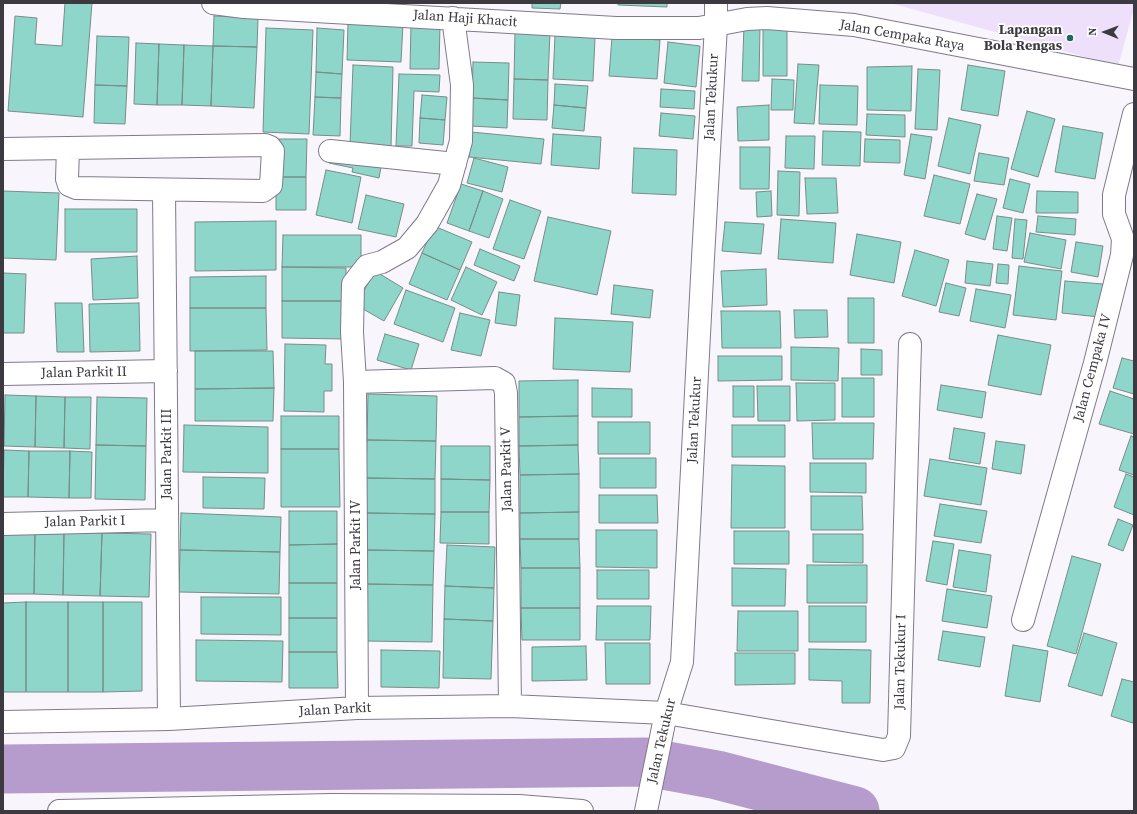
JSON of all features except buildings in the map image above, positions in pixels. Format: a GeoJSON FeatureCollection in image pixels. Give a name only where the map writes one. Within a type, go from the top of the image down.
{"type":"FeatureCollection","features":[{"type":"Feature","properties":{"kind":"street","name":"Jalan Haji Khacit"},"geometry":{"type":"LineString","coordinates":[[213,3],[244,7],[321,7],[453,18],[616,28],[699,28],[716,25]]}},
{"type":"Feature","properties":{"kind":"street","name":"Jalan Tekukur"},"geometry":{"type":"LineString","coordinates":[[647,806],[666,713],[682,662],[716,3]]}},
{"type":"Feature","properties":{"kind":"street","name":"Jalan Parkit IV"},"geometry":{"type":"LineString","coordinates":[[357,708],[355,382],[352,332],[353,284],[367,266],[382,262],[407,248],[428,224],[449,185],[461,141],[462,85],[453,18]]}},
{"type":"Feature","properties":{"kind":"street","name":"Jalan Cempaka Raya"},"geometry":{"type":"LineString","coordinates":[[716,25],[767,18],[854,25],[1134,79]]}},
{"type":"Feature","properties":{"kind":"street","name":"Jalan Cempaka IV"},"geometry":{"type":"LineString","coordinates":[[1023,620],[1095,363],[1122,255],[1123,239],[1114,214],[1114,196],[1134,114]]}},
{"type":"Feature","properties":{"kind":"street"},"geometry":{"type":"LineString","coordinates":[[3,149],[68,148],[265,145],[270,147],[273,151],[271,185],[263,191],[76,188],[69,185],[67,179],[68,148]]}},
{"type":"Feature","properties":{"kind":"street"},"geometry":{"type":"LineString","coordinates":[[330,151],[455,164]]}},
{"type":"Feature","properties":{"kind":"street","name":"Jalan Parkit III"},"geometry":{"type":"LineString","coordinates":[[164,190],[169,719]]}},
{"type":"Feature","properties":{"kind":"street","name":"Jalan Tekukur I"},"geometry":{"type":"LineString","coordinates":[[666,713],[883,750],[894,748],[899,736],[910,344]]}},
{"type":"Feature","properties":{"kind":"street","name":"Jalan Parkit II"},"geometry":{"type":"LineString","coordinates":[[3,374],[166,372]]}},
{"type":"Feature","properties":{"kind":"street","name":"Jalan Parkit V"},"geometry":{"type":"LineString","coordinates":[[355,382],[495,378],[504,383],[506,393],[510,706]]}},
{"type":"Feature","properties":{"kind":"street","name":"Jalan Parkit I"},"geometry":{"type":"LineString","coordinates":[[3,524],[167,520]]}},
{"type":"Feature","properties":{"kind":"street","name":"Jalan Parkit"},"geometry":{"type":"LineString","coordinates":[[3,722],[169,719],[357,708],[510,706],[666,713]]}},
{"type":"Feature","properties":{"kind":"street"},"geometry":{"type":"LineString","coordinates":[[59,811],[331,805],[519,806],[582,811]]}},
{"type":"Feature","properties":{"kind":"shaded area","name":"Lapangan Bola Rengas"},"geometry":{"type":"Polygon","coordinates":[[[890,3],[1134,3],[1134,9],[1118,66],[890,3]]]}},
{"type":"Feature","properties":{"kind":"waterway"},"geometry":{"type":"LineString","coordinates":[[3,769],[646,762],[717,775],[855,811]]}},
{"type":"Feature","properties":{"kind":"place","name":"Lapangan Bola Rengas"},"geometry":{"type":"Point","coordinates":[1070,38]}}]}
